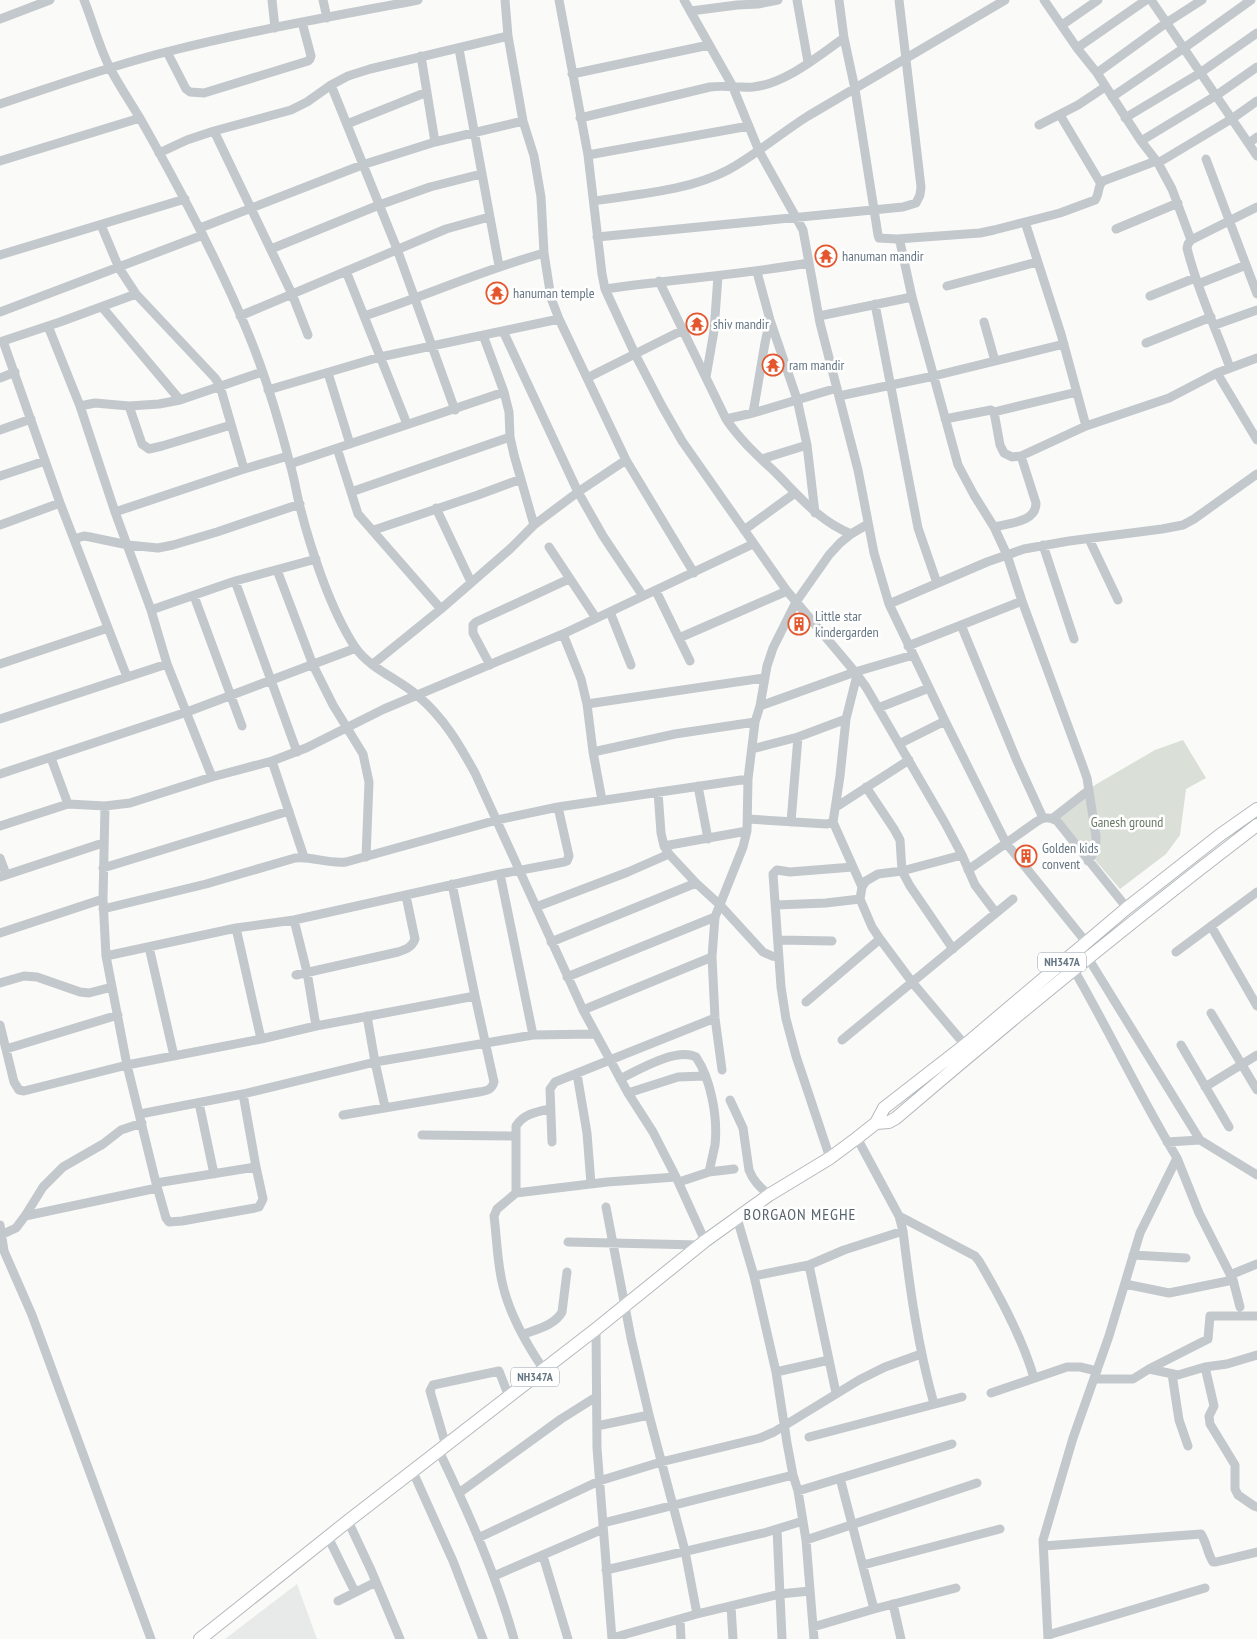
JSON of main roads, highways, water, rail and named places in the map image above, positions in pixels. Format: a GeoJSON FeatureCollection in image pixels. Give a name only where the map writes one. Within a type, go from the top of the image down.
{"type":"FeatureCollection","features":[{"type":"Feature","properties":{"kind":"highway","name":"NH347A"},"geometry":{"type":"LineString","coordinates":[[200,1639],[348,1521],[596,1330],[702,1243],[770,1195],[830,1158],[857,1138],[876,1123],[884,1108],[965,1045],[1127,908],[1220,835],[1257,809]]}},
{"type":"Feature","properties":{"kind":"highway","name":"NH347A"},"geometry":{"type":"LineString","coordinates":[[876,1123],[889,1122],[896,1118],[994,1034],[1257,825]]}},
{"type":"Feature","properties":{"kind":"place","name":"hanuman mandir"},"geometry":{"type":"Point","coordinates":[826,256]}},
{"type":"Feature","properties":{"kind":"place","name":"hanuman temple"},"geometry":{"type":"Point","coordinates":[497,293]}},
{"type":"Feature","properties":{"kind":"place","name":"shiv mandir"},"geometry":{"type":"Point","coordinates":[697,324]}},
{"type":"Feature","properties":{"kind":"place","name":"ram mandir"},"geometry":{"type":"Point","coordinates":[773,365]}},
{"type":"Feature","properties":{"kind":"place","name":"Little star kindergarden"},"geometry":{"type":"Point","coordinates":[799,624]}},
{"type":"Feature","properties":{"kind":"place","name":"Golden kids convent"},"geometry":{"type":"Point","coordinates":[1026,856]}},
{"type":"Feature","properties":{"kind":"district","name":"BORGAON MEGHE"},"geometry":{"type":"Point","coordinates":[800,1214]}},
{"type":"Feature","properties":{"kind":"park label","name":"Ganesh ground"},"geometry":{"type":"Point","coordinates":[1127,822]}}]}
